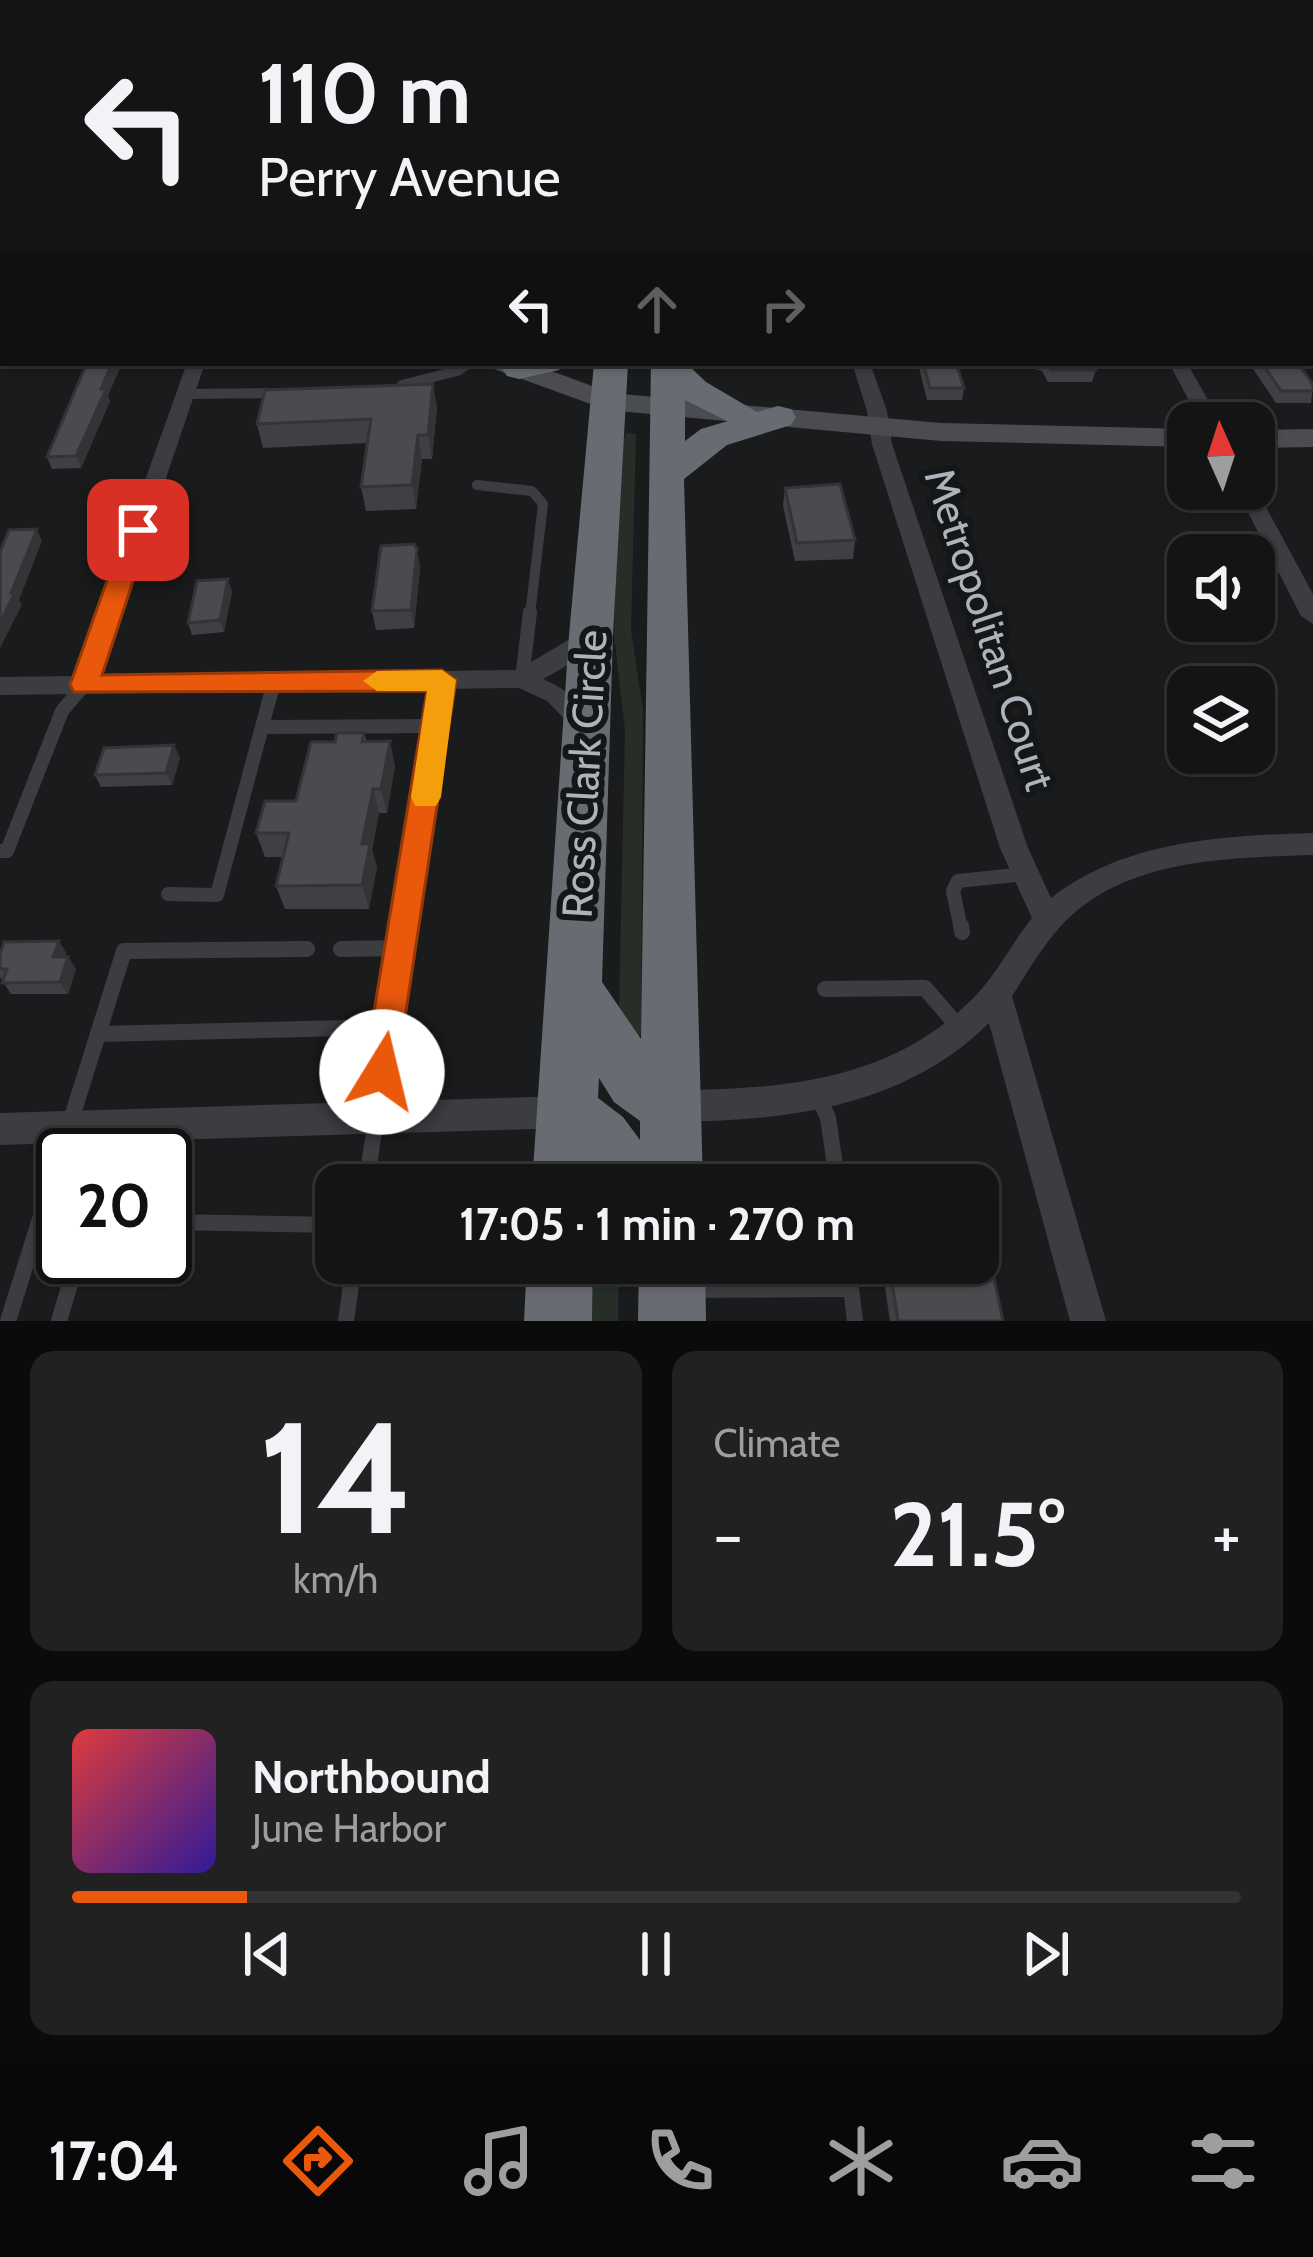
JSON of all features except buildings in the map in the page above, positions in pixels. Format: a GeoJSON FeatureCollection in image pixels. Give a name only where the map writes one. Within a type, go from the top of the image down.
{"type":"FeatureCollection","features":[{"type":"Feature","properties":{"kind":"highway","name":"Ross Clark Circle"},"geometry":{"type":"LineString","coordinates":[[668,366],[671,1164]]}},
{"type":"Feature","properties":{"kind":"highway"},"geometry":{"type":"LineString","coordinates":[[670,366],[693,390],[740,413]]}},
{"type":"Feature","properties":{"kind":"highway","name":"Ross Clark Circle"},"geometry":{"type":"LineString","coordinates":[[565,1164],[586,724],[609,382]]}},
{"type":"Feature","properties":{"kind":"highway"},"geometry":{"type":"LineString","coordinates":[[665,475],[714,437],[778,417]]}},
{"type":"Feature","properties":{"kind":"highway"},"geometry":{"type":"LineString","coordinates":[[573,987],[634,1082],[670,1106]]}},
{"type":"Feature","properties":{"kind":"highway"},"geometry":{"type":"LineString","coordinates":[[568,1112],[601,1138],[619,1164]]}},
{"type":"Feature","properties":{"kind":"highway"},"geometry":{"type":"LineString","coordinates":[[558,1321],[559,1284]]}},
{"type":"Feature","properties":{"kind":"street"},"geometry":{"type":"LineString","coordinates":[[84,685],[195,366]]}},
{"type":"Feature","properties":{"kind":"street"},"geometry":{"type":"LineString","coordinates":[[529,366],[609,382],[667,406],[880,427],[1167,437]]}},
{"type":"Feature","properties":{"kind":"street","name":"Metropolitan Court"},"geometry":{"type":"LineString","coordinates":[[861,366],[999,803],[1047,919]]}},
{"type":"Feature","properties":{"kind":"street"},"geometry":{"type":"LineString","coordinates":[[1180,366],[1199,402]]}},
{"type":"Feature","properties":{"kind":"street"},"geometry":{"type":"LineString","coordinates":[[1275,439],[1313,438]]}},
{"type":"Feature","properties":{"kind":"street"},"geometry":{"type":"LineString","coordinates":[[1257,510],[1313,616]]}},
{"type":"Feature","properties":{"kind":"street"},"geometry":{"type":"LineString","coordinates":[[521,679],[560,659],[591,635]]}},
{"type":"Feature","properties":{"kind":"street"},"geometry":{"type":"LineString","coordinates":[[0,686],[521,679],[556,695],[586,724]]}},
{"type":"Feature","properties":{"kind":"street"},"geometry":{"type":"LineString","coordinates":[[670,1106],[754,1107],[819,1097],[903,1070],[963,1033],[996,994],[1024,946],[1075,896],[1150,861],[1194,851],[1313,844]]}},
{"type":"Feature","properties":{"kind":"street"},"geometry":{"type":"LineString","coordinates":[[996,994],[1088,1321]]}},
{"type":"Feature","properties":{"kind":"street"},"geometry":{"type":"LineString","coordinates":[[192,1134],[375,1118],[568,1112]]}},
{"type":"Feature","properties":{"kind":"street"},"geometry":{"type":"LineString","coordinates":[[0,1129],[74,1128]]}},
{"type":"Feature","properties":{"kind":"lane"},"geometry":{"type":"LineString","coordinates":[[401,386],[464,366]]}},
{"type":"Feature","properties":{"kind":"lane"},"geometry":{"type":"LineString","coordinates":[[185,394],[302,397]]}},
{"type":"Feature","properties":{"kind":"lane"},"geometry":{"type":"LineString","coordinates":[[477,485],[532,491],[542,504],[521,679]]}},
{"type":"Feature","properties":{"kind":"lane"},"geometry":{"type":"LineString","coordinates":[[369,1164],[442,680]]}},
{"type":"Feature","properties":{"kind":"lane"},"geometry":{"type":"LineString","coordinates":[[167,894],[217,895],[274,682]]}},
{"type":"Feature","properties":{"kind":"lane"},"geometry":{"type":"LineString","coordinates":[[0,851],[7,851],[62,711],[84,685]]}},
{"type":"Feature","properties":{"kind":"lane"},"geometry":{"type":"LineString","coordinates":[[262,727],[437,726]]}},
{"type":"Feature","properties":{"kind":"lane"},"geometry":{"type":"LineString","coordinates":[[962,932],[952,891],[958,881],[1026,874]]}},
{"type":"Feature","properties":{"kind":"lane"},"geometry":{"type":"LineString","coordinates":[[341,949],[402,948]]}},
{"type":"Feature","properties":{"kind":"lane"},"geometry":{"type":"LineString","coordinates":[[8,1321],[124,951],[307,949]]}},
{"type":"Feature","properties":{"kind":"lane"},"geometry":{"type":"LineString","coordinates":[[825,988],[925,988],[963,1033]]}},
{"type":"Feature","properties":{"kind":"lane"},"geometry":{"type":"LineString","coordinates":[[98,1034],[389,1027]]}},
{"type":"Feature","properties":{"kind":"lane"},"geometry":{"type":"LineString","coordinates":[[819,1097],[828,1118],[835,1164]]}},
{"type":"Feature","properties":{"kind":"lane"},"geometry":{"type":"LineString","coordinates":[[192,1222],[315,1225]]}},
{"type":"Feature","properties":{"kind":"lane"},"geometry":{"type":"LineString","coordinates":[[59,1321],[71,1284]]}},
{"type":"Feature","properties":{"kind":"lane"},"geometry":{"type":"LineString","coordinates":[[346,1321],[351,1284]]}},
{"type":"Feature","properties":{"kind":"lane"},"geometry":{"type":"LineString","coordinates":[[850,1284],[855,1321]]}},
{"type":"Feature","properties":{"kind":"lane"},"geometry":{"type":"LineString","coordinates":[[672,1291],[850,1289]]}},
{"type":"Feature","properties":{"kind":"shaded area"},"geometry":{"type":"Polygon","coordinates":[[[626,433],[636,434],[631,630],[643,711],[641,1035],[624,1037],[619,1008],[625,731],[614,635],[620,450],[626,433]]]}},
{"type":"Feature","properties":{"kind":"shaded area"},"geometry":{"type":"Polygon","coordinates":[[[593,1284],[619,1284],[618,1321],[592,1321],[593,1284]]]}},
{"type":"Feature","properties":{"kind":"slow traffic"},"geometry":{"type":"LineString","coordinates":[[377,681],[442,680],[426,797]]}},
{"type":"Feature","properties":{"kind":"route"},"geometry":{"type":"LineString","coordinates":[[138,530],[84,685],[442,680],[382,1072]]}}]}
